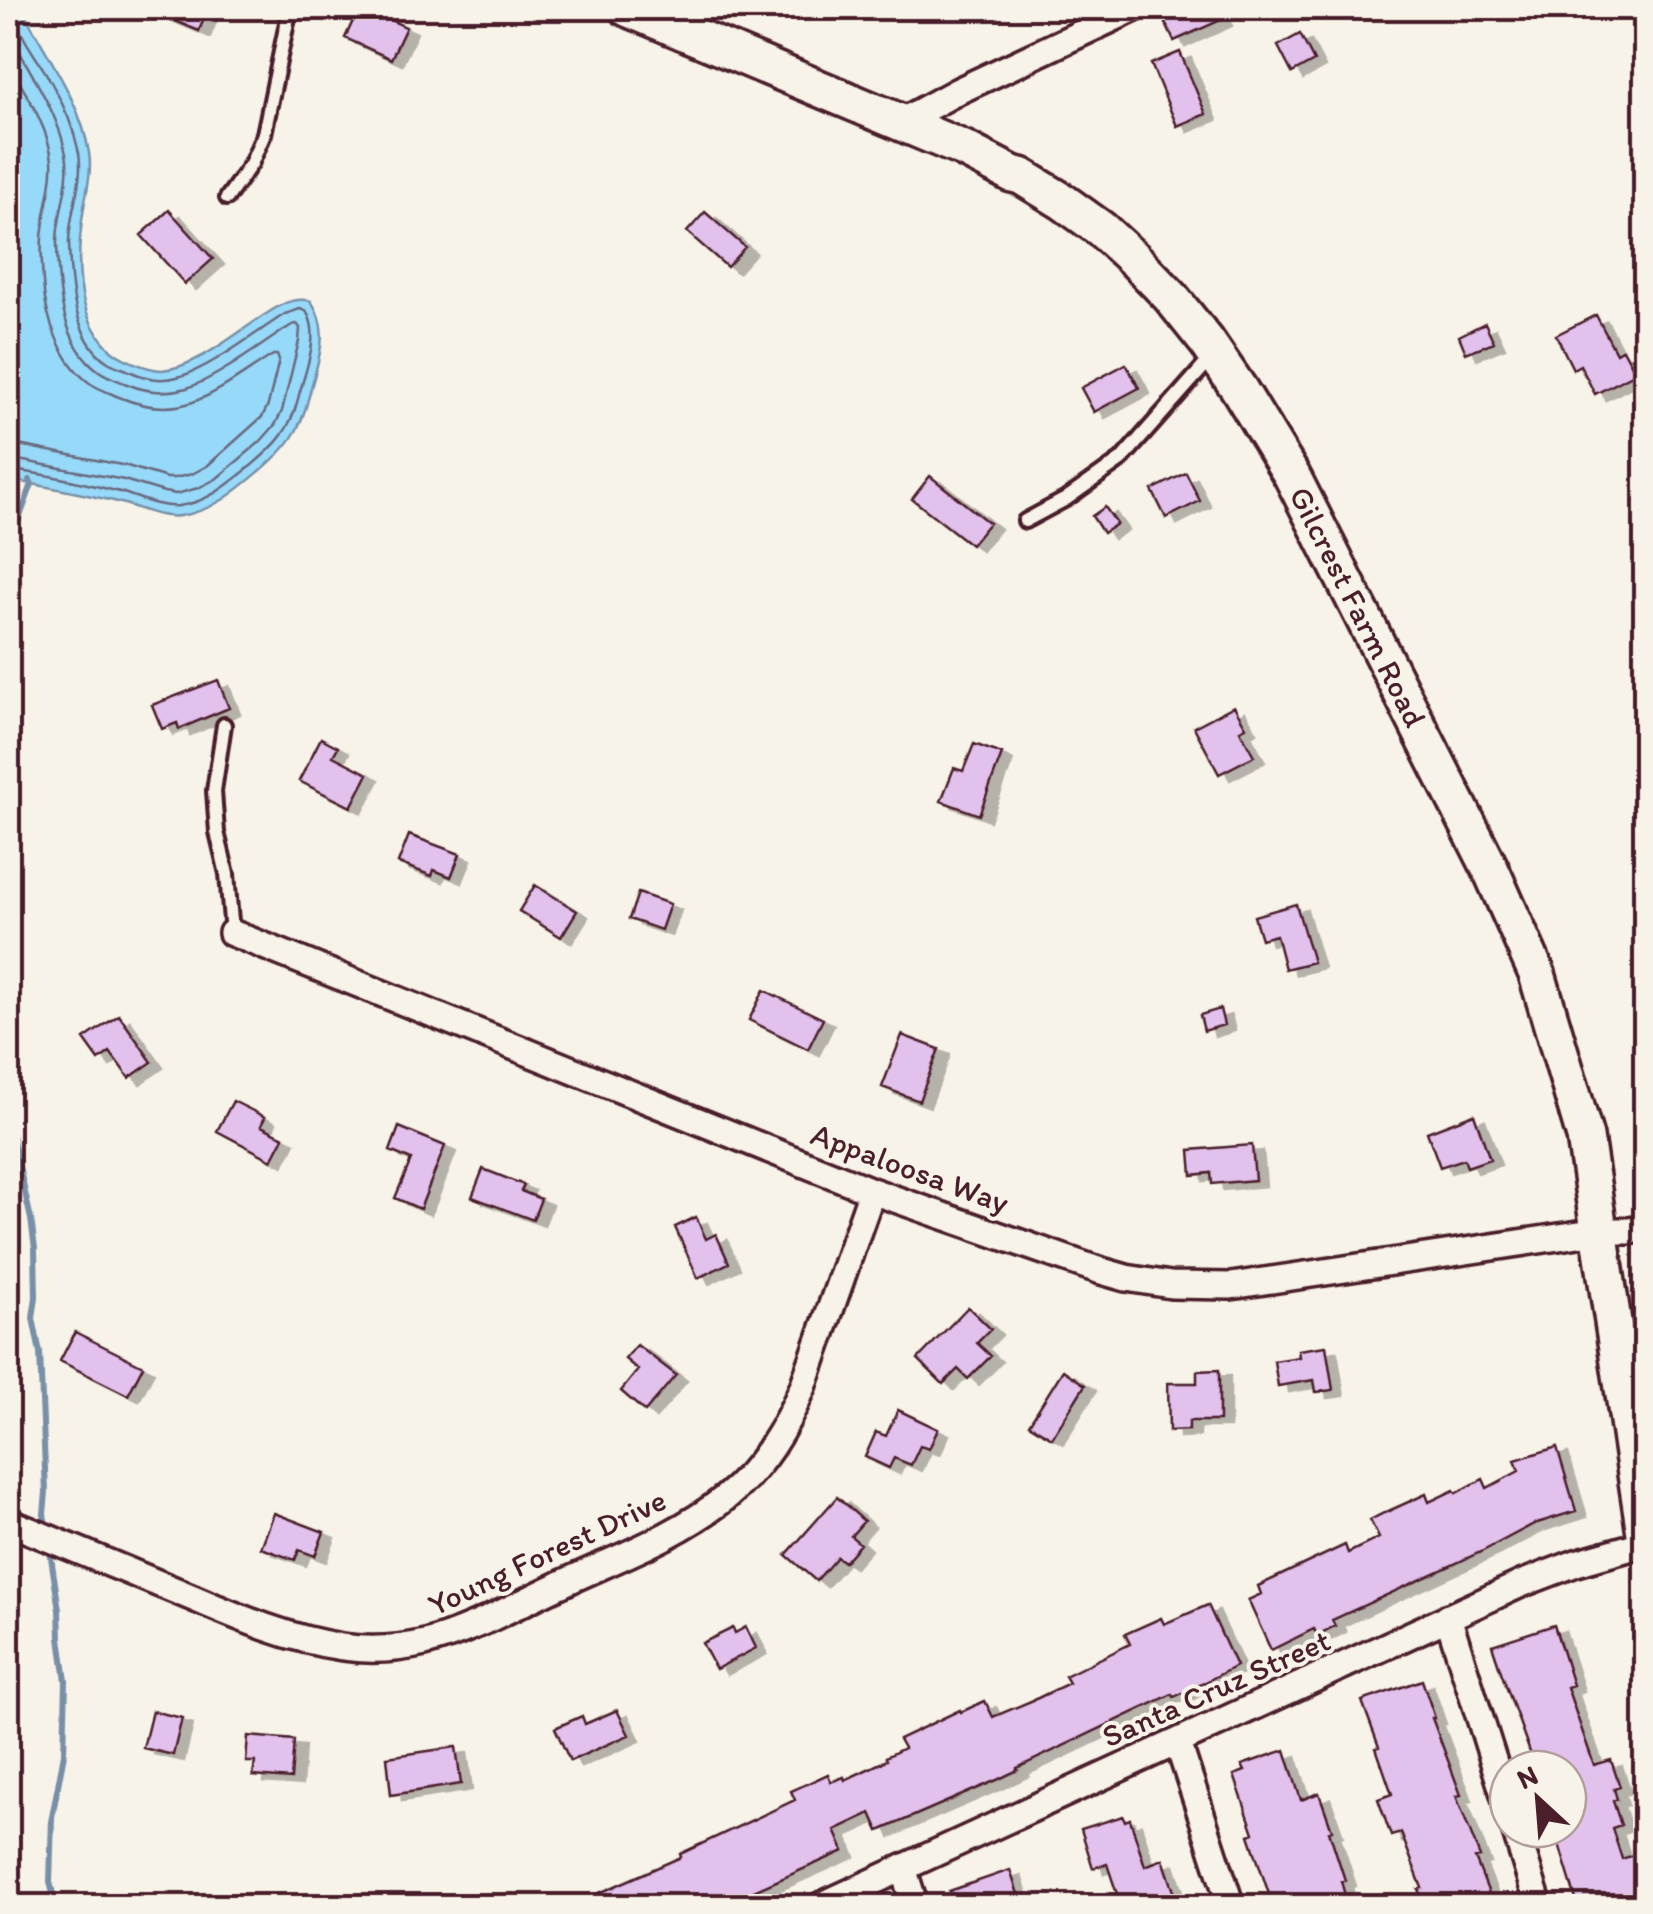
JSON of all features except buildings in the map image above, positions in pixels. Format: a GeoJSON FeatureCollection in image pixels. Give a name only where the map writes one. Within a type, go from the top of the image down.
{"type":"FeatureCollection","features":[{"type":"Feature","properties":{"kind":"main road","name":"Gilcrest Farm Road"},"geometry":{"type":"LineString","coordinates":[[627,8],[1021,176],[1101,229],[1136,261],[1170,296],[1214,354],[1292,476],[1330,548],[1490,868],[1537,974],[1585,1137],[1646,1542]]}},
{"type":"Feature","properties":{"kind":"street"},"geometry":{"type":"LineString","coordinates":[[901,122],[1135,8]]}},
{"type":"Feature","properties":{"kind":"street","name":"Appaloosa Way"},"geometry":{"type":"LineString","coordinates":[[232,933],[872,1191],[1126,1278],[1186,1286],[1231,1286],[1646,1228]]}},
{"type":"Feature","properties":{"kind":"street","name":"Young Forest Drive"},"geometry":{"type":"LineString","coordinates":[[8,1522],[264,1628],[318,1643],[374,1649],[416,1645],[457,1632],[688,1524],[752,1472],[773,1446],[804,1387],[872,1191]]}},
{"type":"Feature","properties":{"kind":"street","name":"Santa Cruz Street"},"geometry":{"type":"LineString","coordinates":[[820,1906],[1521,1584],[1646,1542]]}},
{"type":"Feature","properties":{"kind":"street"},"geometry":{"type":"LineString","coordinates":[[1448,1618],[1490,1749]]}},
{"type":"Feature","properties":{"kind":"street"},"geometry":{"type":"LineString","coordinates":[[1178,1743],[1231,1906]]}},
{"type":"Feature","properties":{"kind":"street"},"geometry":{"type":"LineString","coordinates":[[1521,1849],[1539,1906]]}},
{"type":"Feature","properties":{"kind":"street"},"geometry":{"type":"LineString","coordinates":[[903,1868],[915,1906]]}},
{"type":"Feature","properties":{"kind":"lane"},"geometry":{"type":"LineString","coordinates":[[227,198],[264,134],[290,8]]}},
{"type":"Feature","properties":{"kind":"lane"},"geometry":{"type":"LineString","coordinates":[[1026,520],[1066,499],[1120,460],[1214,354]]}},
{"type":"Feature","properties":{"kind":"lane"},"geometry":{"type":"LineString","coordinates":[[224,725],[214,790],[232,933]]}},
{"type":"Feature","properties":{"kind":"water"},"geometry":{"type":"Polygon","coordinates":[[[8,8],[22,8],[70,96],[85,134],[90,167],[80,241],[82,294],[93,326],[109,348],[150,369],[175,368],[201,357],[286,303],[311,301],[317,313],[321,347],[297,430],[260,471],[203,510],[165,516],[107,499],[8,479],[8,8]]]}},
{"type":"Feature","properties":{"kind":"waterway"},"geometry":{"type":"LineString","coordinates":[[8,549],[32,484],[30,480]]}},
{"type":"Feature","properties":{"kind":"waterway"},"geometry":{"type":"LineString","coordinates":[[8,1097],[10,1127],[35,1249],[33,1318],[40,1353],[47,1532]]}},
{"type":"Feature","properties":{"kind":"waterway"},"geometry":{"type":"LineString","coordinates":[[49,1544],[66,1681],[64,1754],[52,1817],[50,1882],[56,1906]]}}]}
